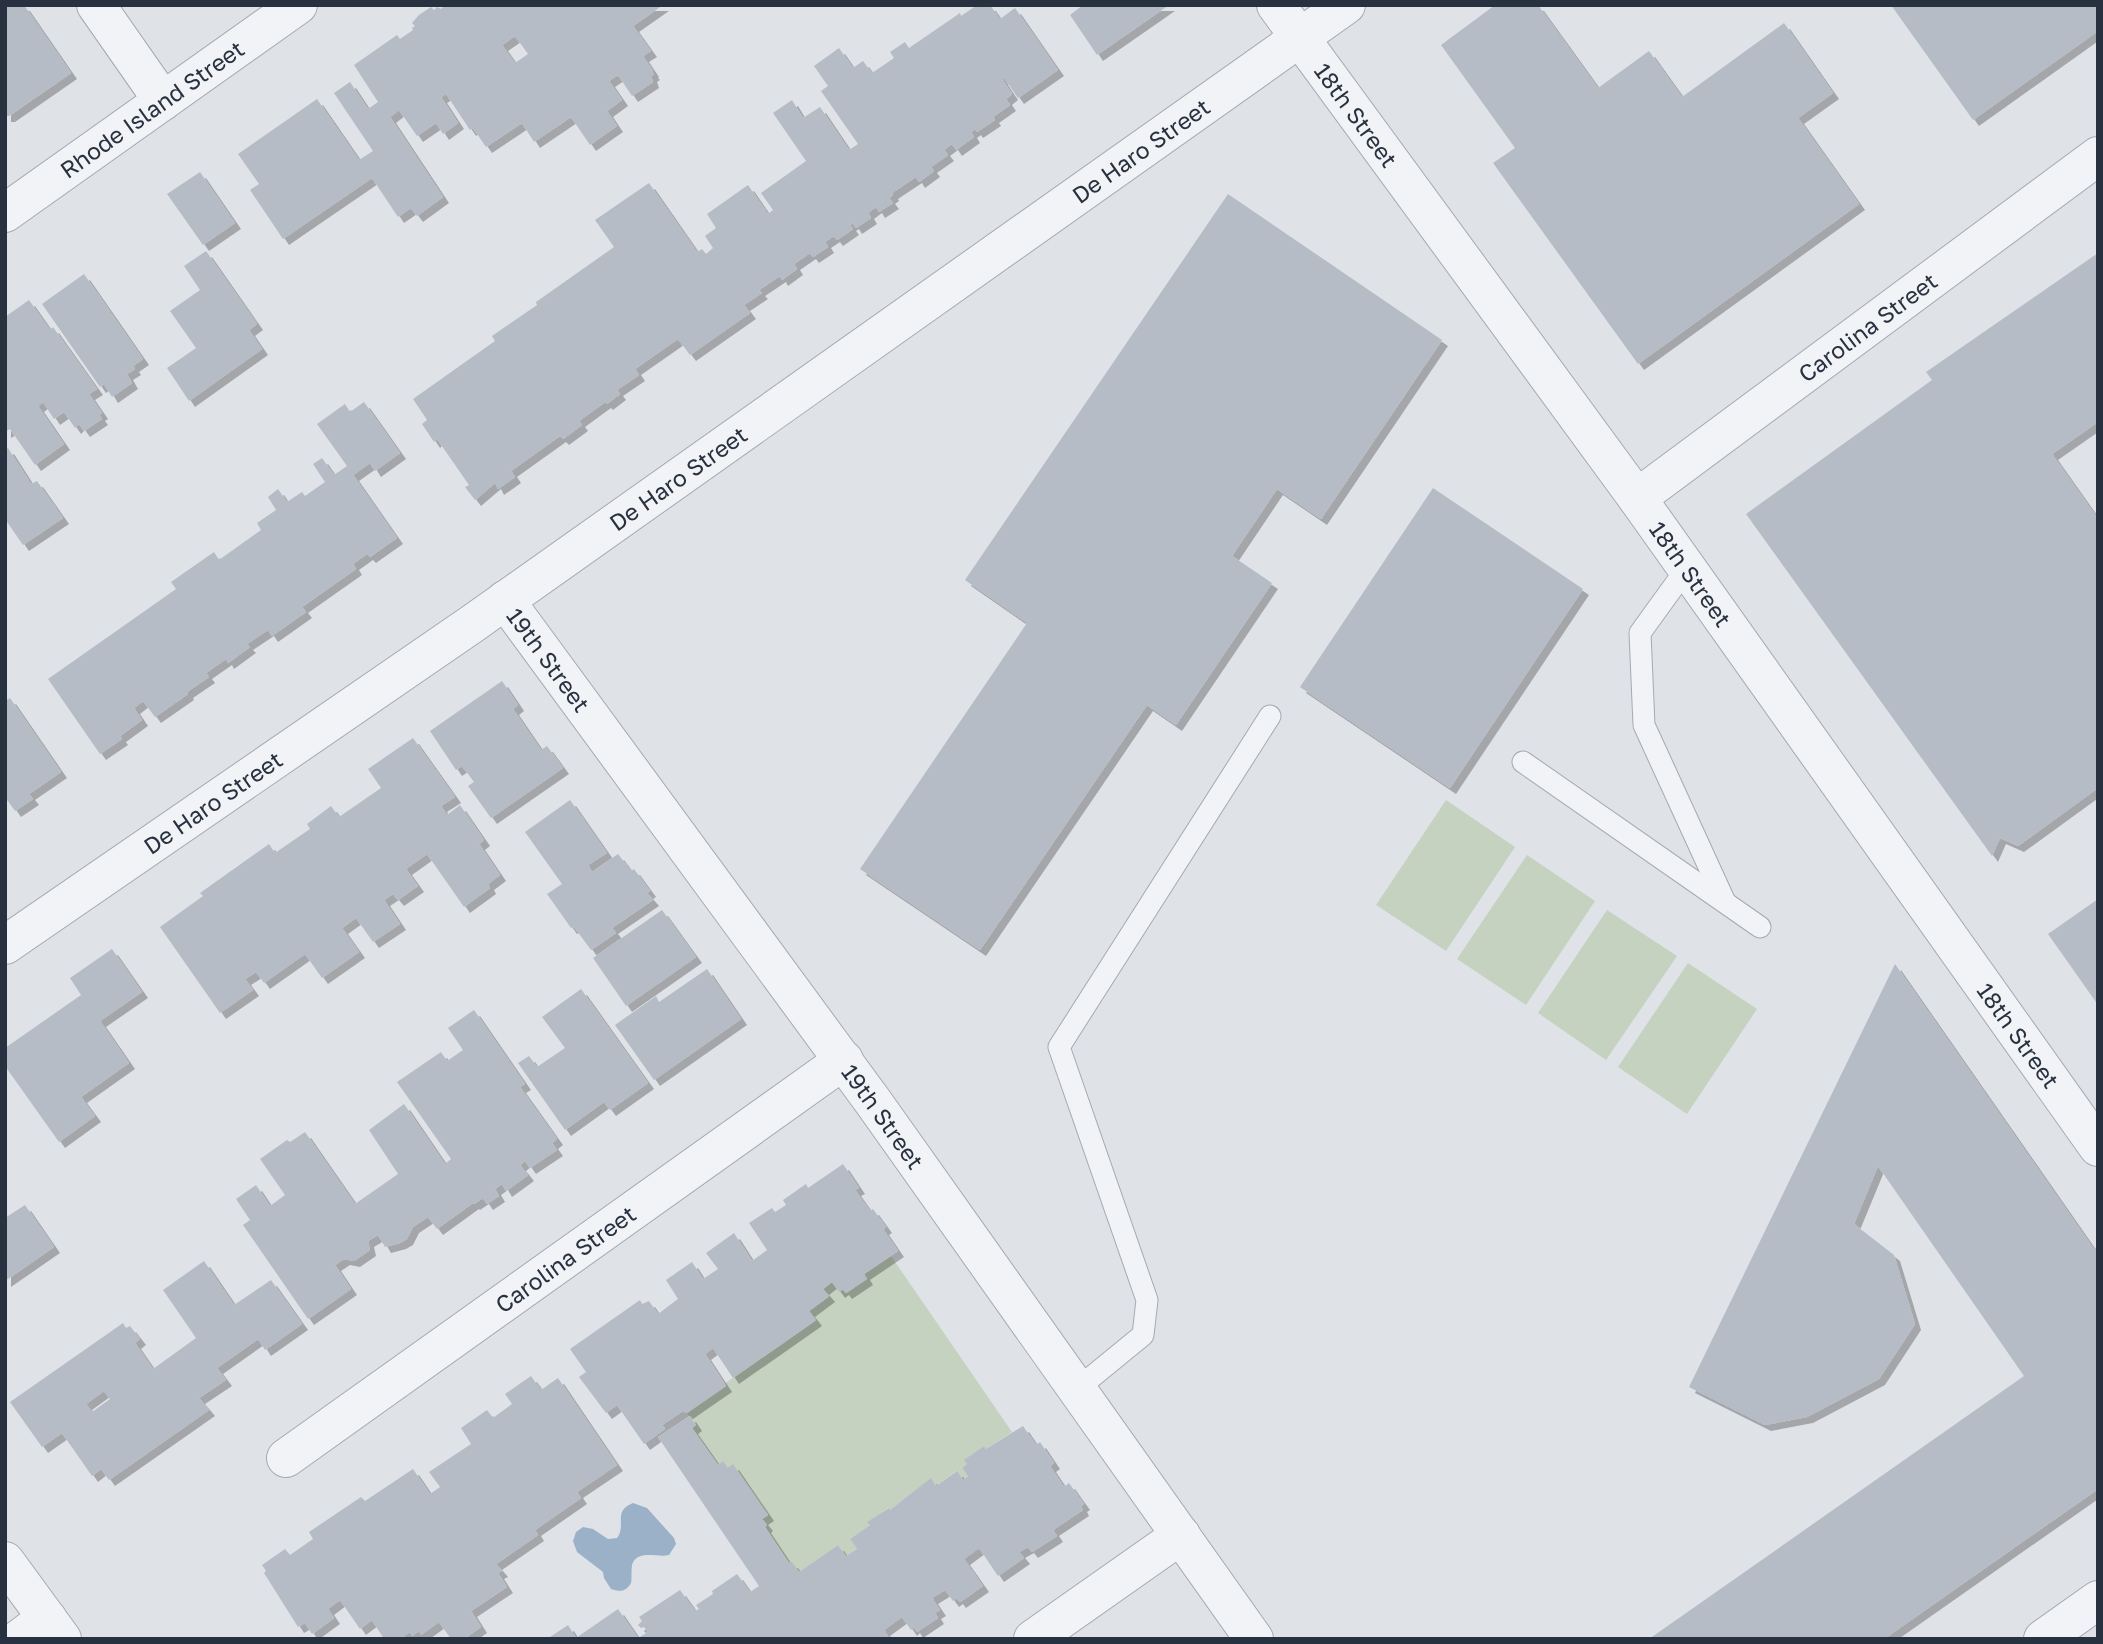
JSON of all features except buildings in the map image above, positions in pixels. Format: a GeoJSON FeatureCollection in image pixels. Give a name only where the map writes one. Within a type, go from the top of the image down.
{"type":"FeatureCollection","features":[{"type":"Feature","properties":{"kind":"street"},"geometry":{"type":"LineString","coordinates":[[96,5],[163,101]]}},
{"type":"Feature","properties":{"kind":"street","name":"Rhode Island Street"},"geometry":{"type":"LineString","coordinates":[[5,212],[298,5]]}},
{"type":"Feature","properties":{"kind":"street","name":"18th Street"},"geometry":{"type":"LineString","coordinates":[[1276,5],[1637,498],[2098,1147]]}},
{"type":"Feature","properties":{"kind":"street","name":"De Haro Street"},"geometry":{"type":"LineString","coordinates":[[5,945],[505,600],[1346,5]]}},
{"type":"Feature","properties":{"kind":"street","name":"Carolina Street"},"geometry":{"type":"LineString","coordinates":[[1637,498],[2098,156]]}},
{"type":"Feature","properties":{"kind":"street","name":"19th Street"},"geometry":{"type":"LineString","coordinates":[[505,600],[844,1060],[1254,1639]]}},
{"type":"Feature","properties":{"kind":"street","name":"Carolina Street"},"geometry":{"type":"LineString","coordinates":[[286,1458],[844,1060]]}},
{"type":"Feature","properties":{"kind":"street"},"geometry":{"type":"LineString","coordinates":[[1033,1639],[1181,1535]]}},
{"type":"Feature","properties":{"kind":"street"},"geometry":{"type":"LineString","coordinates":[[5,1560],[43,1632]]}},
{"type":"Feature","properties":{"kind":"street"},"geometry":{"type":"LineString","coordinates":[[2043,1639],[2098,1600]]}},
{"type":"Feature","properties":{"kind":"lane"},"geometry":{"type":"LineString","coordinates":[[1687,568],[1640,633],[1644,725],[1725,902]]}},
{"type":"Feature","properties":{"kind":"lane"},"geometry":{"type":"LineString","coordinates":[[1077,1389],[1143,1335],[1147,1300],[1059,1047],[1270,716]]}},
{"type":"Feature","properties":{"kind":"lane"},"geometry":{"type":"LineString","coordinates":[[1523,762],[1760,927]]}},
{"type":"Feature","properties":{"kind":"green space"},"geometry":{"type":"Polygon","coordinates":[[[1446,800],[1515,847],[1446,951],[1376,905],[1446,800]]]}},
{"type":"Feature","properties":{"kind":"green space"},"geometry":{"type":"Polygon","coordinates":[[[1527,855],[1595,901],[1526,1005],[1457,959],[1527,855]]]}},
{"type":"Feature","properties":{"kind":"green space"},"geometry":{"type":"Polygon","coordinates":[[[1607,910],[1677,956],[1606,1060],[1538,1013],[1607,910]]]}},
{"type":"Feature","properties":{"kind":"green space"},"geometry":{"type":"Polygon","coordinates":[[[1688,963],[1757,1009],[1687,1114],[1618,1067],[1688,963]]]}},
{"type":"Feature","properties":{"kind":"green space"},"geometry":{"type":"Polygon","coordinates":[[[891,1256],[1012,1432],[986,1449],[984,1446],[965,1460],[967,1464],[962,1468],[968,1476],[963,1480],[956,1471],[936,1486],[931,1479],[890,1510],[888,1508],[868,1522],[870,1525],[850,1539],[857,1549],[846,1556],[838,1545],[799,1572],[789,1563],[765,1527],[767,1525],[762,1519],[768,1515],[723,1462],[718,1465],[692,1428],[696,1425],[687,1413],[815,1321],[809,1311],[829,1297],[823,1289],[832,1282],[846,1293],[866,1279],[864,1274],[891,1256]]]}},
{"type":"Feature","properties":{"kind":"water"},"geometry":{"type":"Polygon","coordinates":[[[633,1503],[647,1508],[674,1538],[676,1544],[669,1555],[638,1557],[632,1565],[631,1583],[625,1590],[617,1591],[611,1589],[603,1572],[577,1552],[573,1541],[576,1532],[583,1527],[593,1529],[608,1539],[617,1538],[621,1528],[621,1514],[633,1503]]]}}]}
